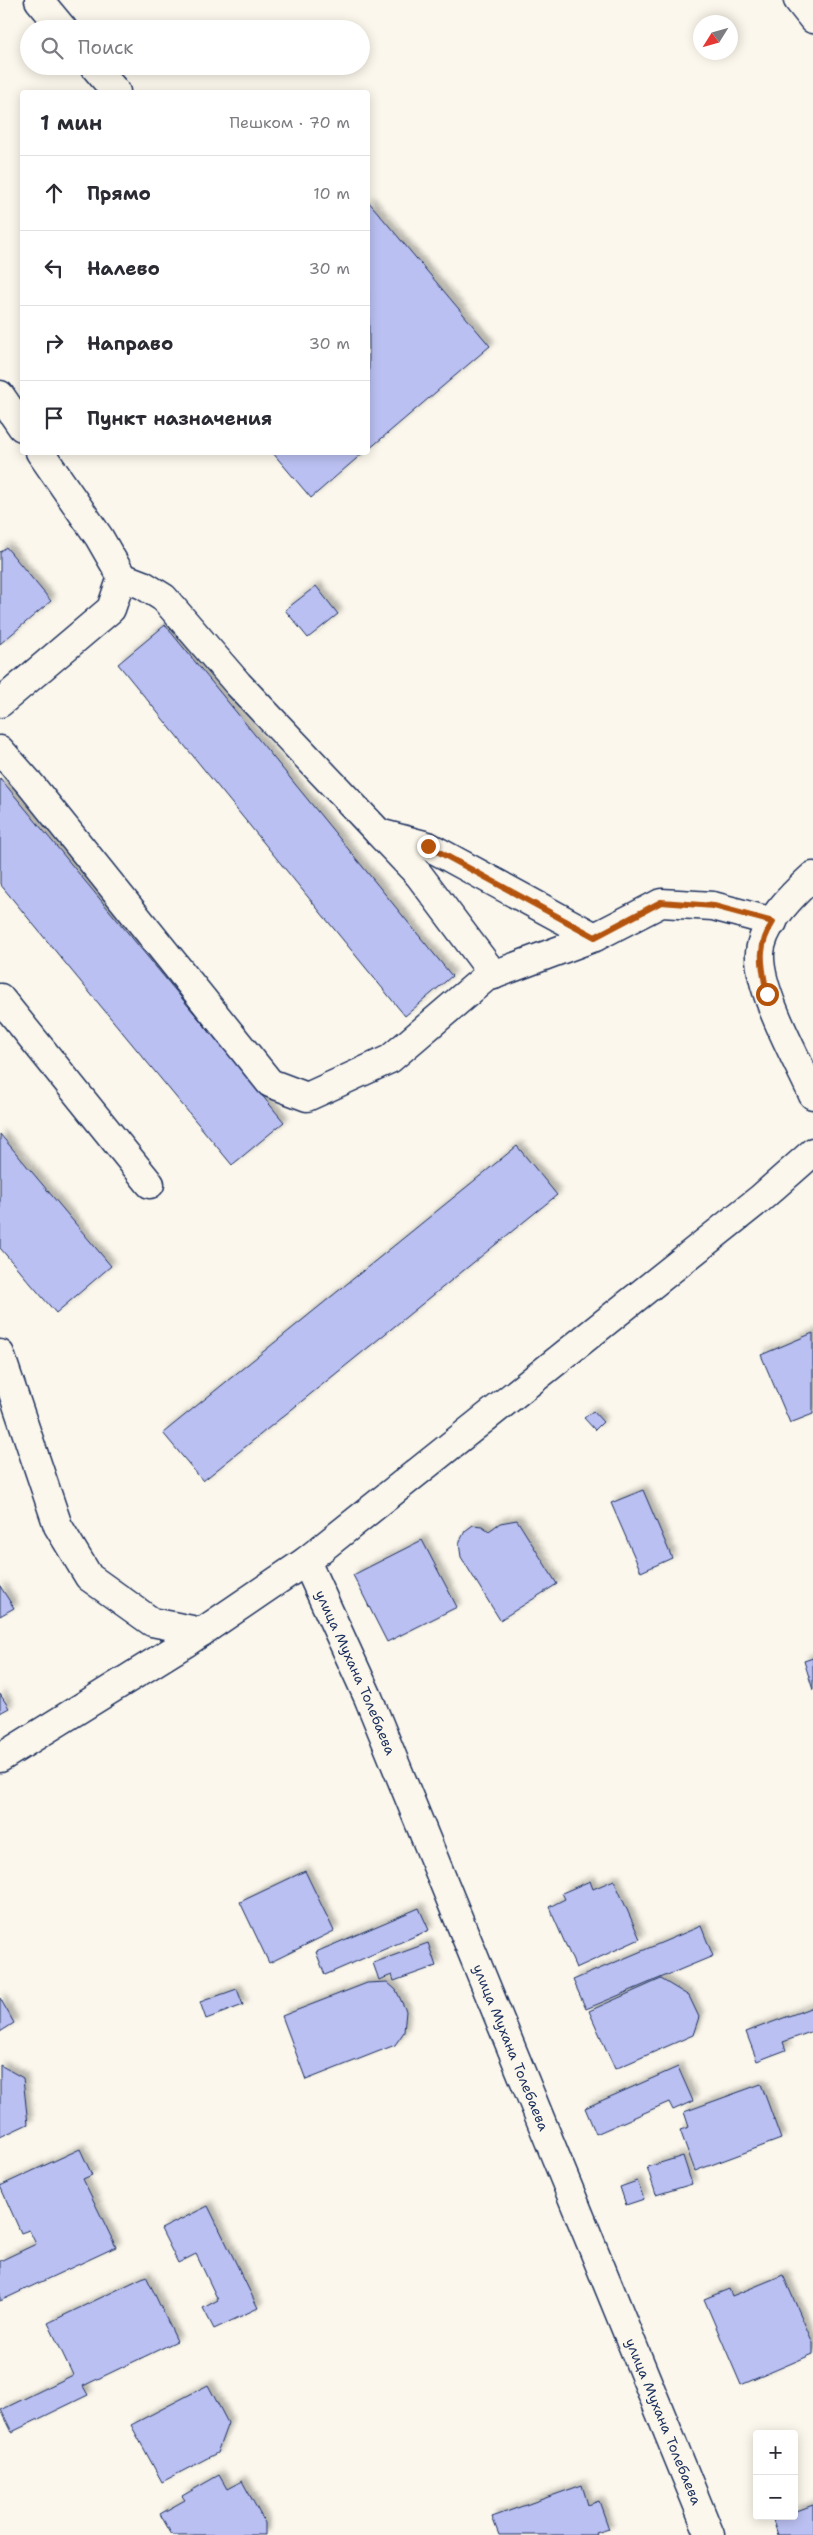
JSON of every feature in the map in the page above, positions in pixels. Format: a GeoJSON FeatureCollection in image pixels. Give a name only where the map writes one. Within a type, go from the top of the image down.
{"type":"FeatureCollection","features":[{"type":"Feature","properties":{"kind":"street"},"geometry":{"type":"LineString","coordinates":[[39,0],[56,20]]}},
{"type":"Feature","properties":{"kind":"street"},"geometry":{"type":"LineString","coordinates":[[798,0],[813,19]]}},
{"type":"Feature","properties":{"kind":"street"},"geometry":{"type":"LineString","coordinates":[[102,75],[114,90]]}},
{"type":"Feature","properties":{"kind":"street"},"geometry":{"type":"LineString","coordinates":[[0,395],[20,424]]}},
{"type":"Feature","properties":{"kind":"street"},"geometry":{"type":"LineString","coordinates":[[42,455],[99,537],[122,577],[143,585],[164,598],[238,684],[419,875],[494,975]]}},
{"type":"Feature","properties":{"kind":"street"},"geometry":{"type":"LineString","coordinates":[[0,703],[112,609],[122,577]]}},
{"type":"Feature","properties":{"kind":"street"},"geometry":{"type":"LineString","coordinates":[[0,750],[37,792],[270,1083],[307,1097],[390,1059],[485,978],[595,937],[661,902],[714,906],[773,922]]}},
{"type":"Feature","properties":{"kind":"street"},"geometry":{"type":"LineString","coordinates":[[379,833],[428,846],[595,937]]}},
{"type":"Feature","properties":{"kind":"street"},"geometry":{"type":"LineString","coordinates":[[813,876],[787,900],[767,931],[760,952],[767,994],[813,1095]]}},
{"type":"Feature","properties":{"kind":"street"},"geometry":{"type":"LineString","coordinates":[[0,998],[150,1184]]}},
{"type":"Feature","properties":{"kind":"street"},"geometry":{"type":"LineString","coordinates":[[0,1758],[202,1632],[306,1561],[761,1198],[813,1152]]}},
{"type":"Feature","properties":{"kind":"street"},"geometry":{"type":"LineString","coordinates":[[0,1354],[58,1526],[89,1577],[152,1622],[202,1632]]}},
{"type":"Feature","properties":{"kind":"street","name":"улица Мухана Толебаева"},"geometry":{"type":"LineString","coordinates":[[306,1561],[368,1697],[710,2535]]}},
{"type":"Feature","properties":{"kind":"building"},"geometry":{"type":"Polygon","coordinates":[[[370,203],[490,346],[370,448],[370,203]]]}},
{"type":"Feature","properties":{"kind":"building"},"geometry":{"type":"Polygon","coordinates":[[[275,455],[361,455],[311,498],[275,455]]]}},
{"type":"Feature","properties":{"kind":"building"},"geometry":{"type":"Polygon","coordinates":[[[6,547],[51,601],[0,644],[0,552],[6,547]]]}},
{"type":"Feature","properties":{"kind":"building"},"geometry":{"type":"Polygon","coordinates":[[[316,586],[338,614],[308,638],[285,610],[316,586]]]}},
{"type":"Feature","properties":{"kind":"building"},"geometry":{"type":"Polygon","coordinates":[[[165,625],[452,976],[405,1016],[118,664],[165,625]]]}},
{"type":"Feature","properties":{"kind":"building"},"geometry":{"type":"Polygon","coordinates":[[[0,778],[284,1122],[232,1165],[0,884],[0,778]]]}},
{"type":"Feature","properties":{"kind":"building"},"geometry":{"type":"Polygon","coordinates":[[[0,1134],[111,1266],[56,1313],[0,1248],[0,1134]]]}},
{"type":"Feature","properties":{"kind":"building"},"geometry":{"type":"Polygon","coordinates":[[[517,1146],[557,1195],[203,1481],[163,1433],[517,1146]]]}},
{"type":"Feature","properties":{"kind":"building"},"geometry":{"type":"Polygon","coordinates":[[[813,1333],[813,1414],[790,1423],[761,1355],[813,1333]]]}},
{"type":"Feature","properties":{"kind":"building"},"geometry":{"type":"Polygon","coordinates":[[[593,1411],[603,1422],[595,1430],[584,1418],[593,1411]]]}},
{"type":"Feature","properties":{"kind":"building"},"geometry":{"type":"Polygon","coordinates":[[[643,1490],[672,1558],[641,1572],[611,1503],[643,1490]]]}},
{"type":"Feature","properties":{"kind":"building"},"geometry":{"type":"Polygon","coordinates":[[[517,1520],[557,1584],[500,1620],[461,1557],[459,1543],[465,1531],[473,1525],[482,1526],[489,1531],[500,1523],[517,1520]]]}},
{"type":"Feature","properties":{"kind":"building"},"geometry":{"type":"Polygon","coordinates":[[[422,1540],[457,1607],[387,1642],[353,1575],[422,1540]]]}},
{"type":"Feature","properties":{"kind":"building"},"geometry":{"type":"Polygon","coordinates":[[[0,1586],[14,1608],[0,1616],[0,1586]]]}},
{"type":"Feature","properties":{"kind":"building"},"geometry":{"type":"Polygon","coordinates":[[[813,1658],[813,1690],[804,1661],[813,1658]]]}},
{"type":"Feature","properties":{"kind":"building"},"geometry":{"type":"Polygon","coordinates":[[[0,1694],[9,1708],[0,1713],[0,1694]]]}},
{"type":"Feature","properties":{"kind":"building"},"geometry":{"type":"Polygon","coordinates":[[[305,1871],[334,1931],[269,1963],[240,1902],[305,1871]]]}},
{"type":"Feature","properties":{"kind":"building"},"geometry":{"type":"Polygon","coordinates":[[[614,1880],[640,1939],[576,1968],[549,1907],[565,1899],[562,1893],[590,1881],[593,1889],[614,1880]]]}},
{"type":"Feature","properties":{"kind":"building"},"geometry":{"type":"Polygon","coordinates":[[[419,1908],[429,1930],[325,1975],[316,1952],[419,1908]]]}},
{"type":"Feature","properties":{"kind":"building"},"geometry":{"type":"Polygon","coordinates":[[[701,1926],[713,1956],[586,2009],[573,1980],[701,1926]]]}},
{"type":"Feature","properties":{"kind":"building"},"geometry":{"type":"Polygon","coordinates":[[[428,1943],[436,1966],[394,1981],[392,1975],[379,1980],[373,1963],[428,1943]]]}},
{"type":"Feature","properties":{"kind":"building"},"geometry":{"type":"Polygon","coordinates":[[[661,1979],[689,1996],[699,2017],[693,2035],[615,2069],[589,2011],[661,1979]]]}},
{"type":"Feature","properties":{"kind":"building"},"geometry":{"type":"Polygon","coordinates":[[[387,1982],[396,1990],[406,2011],[404,2032],[395,2045],[306,2080],[282,2016],[367,1983],[387,1982]]]}},
{"type":"Feature","properties":{"kind":"building"},"geometry":{"type":"Polygon","coordinates":[[[237,1989],[243,2005],[206,2019],[200,2002],[237,1989]]]}},
{"type":"Feature","properties":{"kind":"building"},"geometry":{"type":"Polygon","coordinates":[[[0,1998],[14,2023],[0,2032],[0,1998]]]}},
{"type":"Feature","properties":{"kind":"building"},"geometry":{"type":"Polygon","coordinates":[[[813,2007],[813,2031],[783,2042],[786,2050],[757,2061],[746,2032],[813,2007]]]}},
{"type":"Feature","properties":{"kind":"building"},"geometry":{"type":"Polygon","coordinates":[[[0,2065],[23,2078],[28,2124],[0,2137],[0,2065]]]}},
{"type":"Feature","properties":{"kind":"building"},"geometry":{"type":"Polygon","coordinates":[[[678,2067],[693,2101],[673,2110],[669,2102],[596,2134],[585,2108],[678,2067]]]}},
{"type":"Feature","properties":{"kind":"building"},"geometry":{"type":"Polygon","coordinates":[[[761,2084],[781,2139],[695,2171],[680,2130],[689,2127],[684,2112],[761,2084]]]}},
{"type":"Feature","properties":{"kind":"building"},"geometry":{"type":"Polygon","coordinates":[[[80,2149],[92,2175],[83,2179],[116,2247],[0,2301],[0,2261],[36,2244],[29,2230],[21,2233],[0,2186],[80,2149]]]}},
{"type":"Feature","properties":{"kind":"building"},"geometry":{"type":"Polygon","coordinates":[[[683,2156],[692,2184],[656,2195],[647,2167],[683,2156]]]}},
{"type":"Feature","properties":{"kind":"building"},"geometry":{"type":"Polygon","coordinates":[[[637,2181],[644,2199],[626,2205],[620,2187],[637,2181]]]}},
{"type":"Feature","properties":{"kind":"building"},"geometry":{"type":"Polygon","coordinates":[[[208,2206],[258,2308],[214,2329],[203,2308],[218,2300],[196,2254],[178,2263],[161,2229],[208,2206]]]}},
{"type":"Feature","properties":{"kind":"building"},"geometry":{"type":"Polygon","coordinates":[[[783,2275],[813,2343],[813,2354],[741,2385],[704,2299],[729,2289],[732,2296],[783,2275]]]}},
{"type":"Feature","properties":{"kind":"building"},"geometry":{"type":"Polygon","coordinates":[[[146,2276],[177,2341],[83,2386],[88,2395],[12,2432],[1,2410],[73,2375],[48,2323],[146,2276]]]}},
{"type":"Feature","properties":{"kind":"building"},"geometry":{"type":"Polygon","coordinates":[[[208,2385],[228,2423],[217,2453],[162,2482],[131,2425],[208,2385]]]}},
{"type":"Feature","properties":{"kind":"building"},"geometry":{"type":"Polygon","coordinates":[[[219,2475],[227,2489],[242,2481],[265,2523],[265,2535],[172,2535],[160,2514],[185,2500],[182,2496],[219,2475]]]}},
{"type":"Feature","properties":{"kind":"building"},"geometry":{"type":"Polygon","coordinates":[[[582,2485],[588,2505],[599,2501],[609,2529],[596,2533],[597,2535],[499,2535],[492,2517],[582,2485]]]}},
{"type":"Feature","properties":{"kind":"building"},"geometry":{"type":"Polygon","coordinates":[[[813,2505],[813,2535],[778,2535],[773,2520],[798,2520],[798,2511],[813,2505]]]}},
{"type":"Feature","properties":{"kind":"route"},"geometry":{"type":"LineString","coordinates":[[428,846],[595,937],[661,902],[714,906],[773,922],[767,931],[760,952],[767,994]]}}]}
